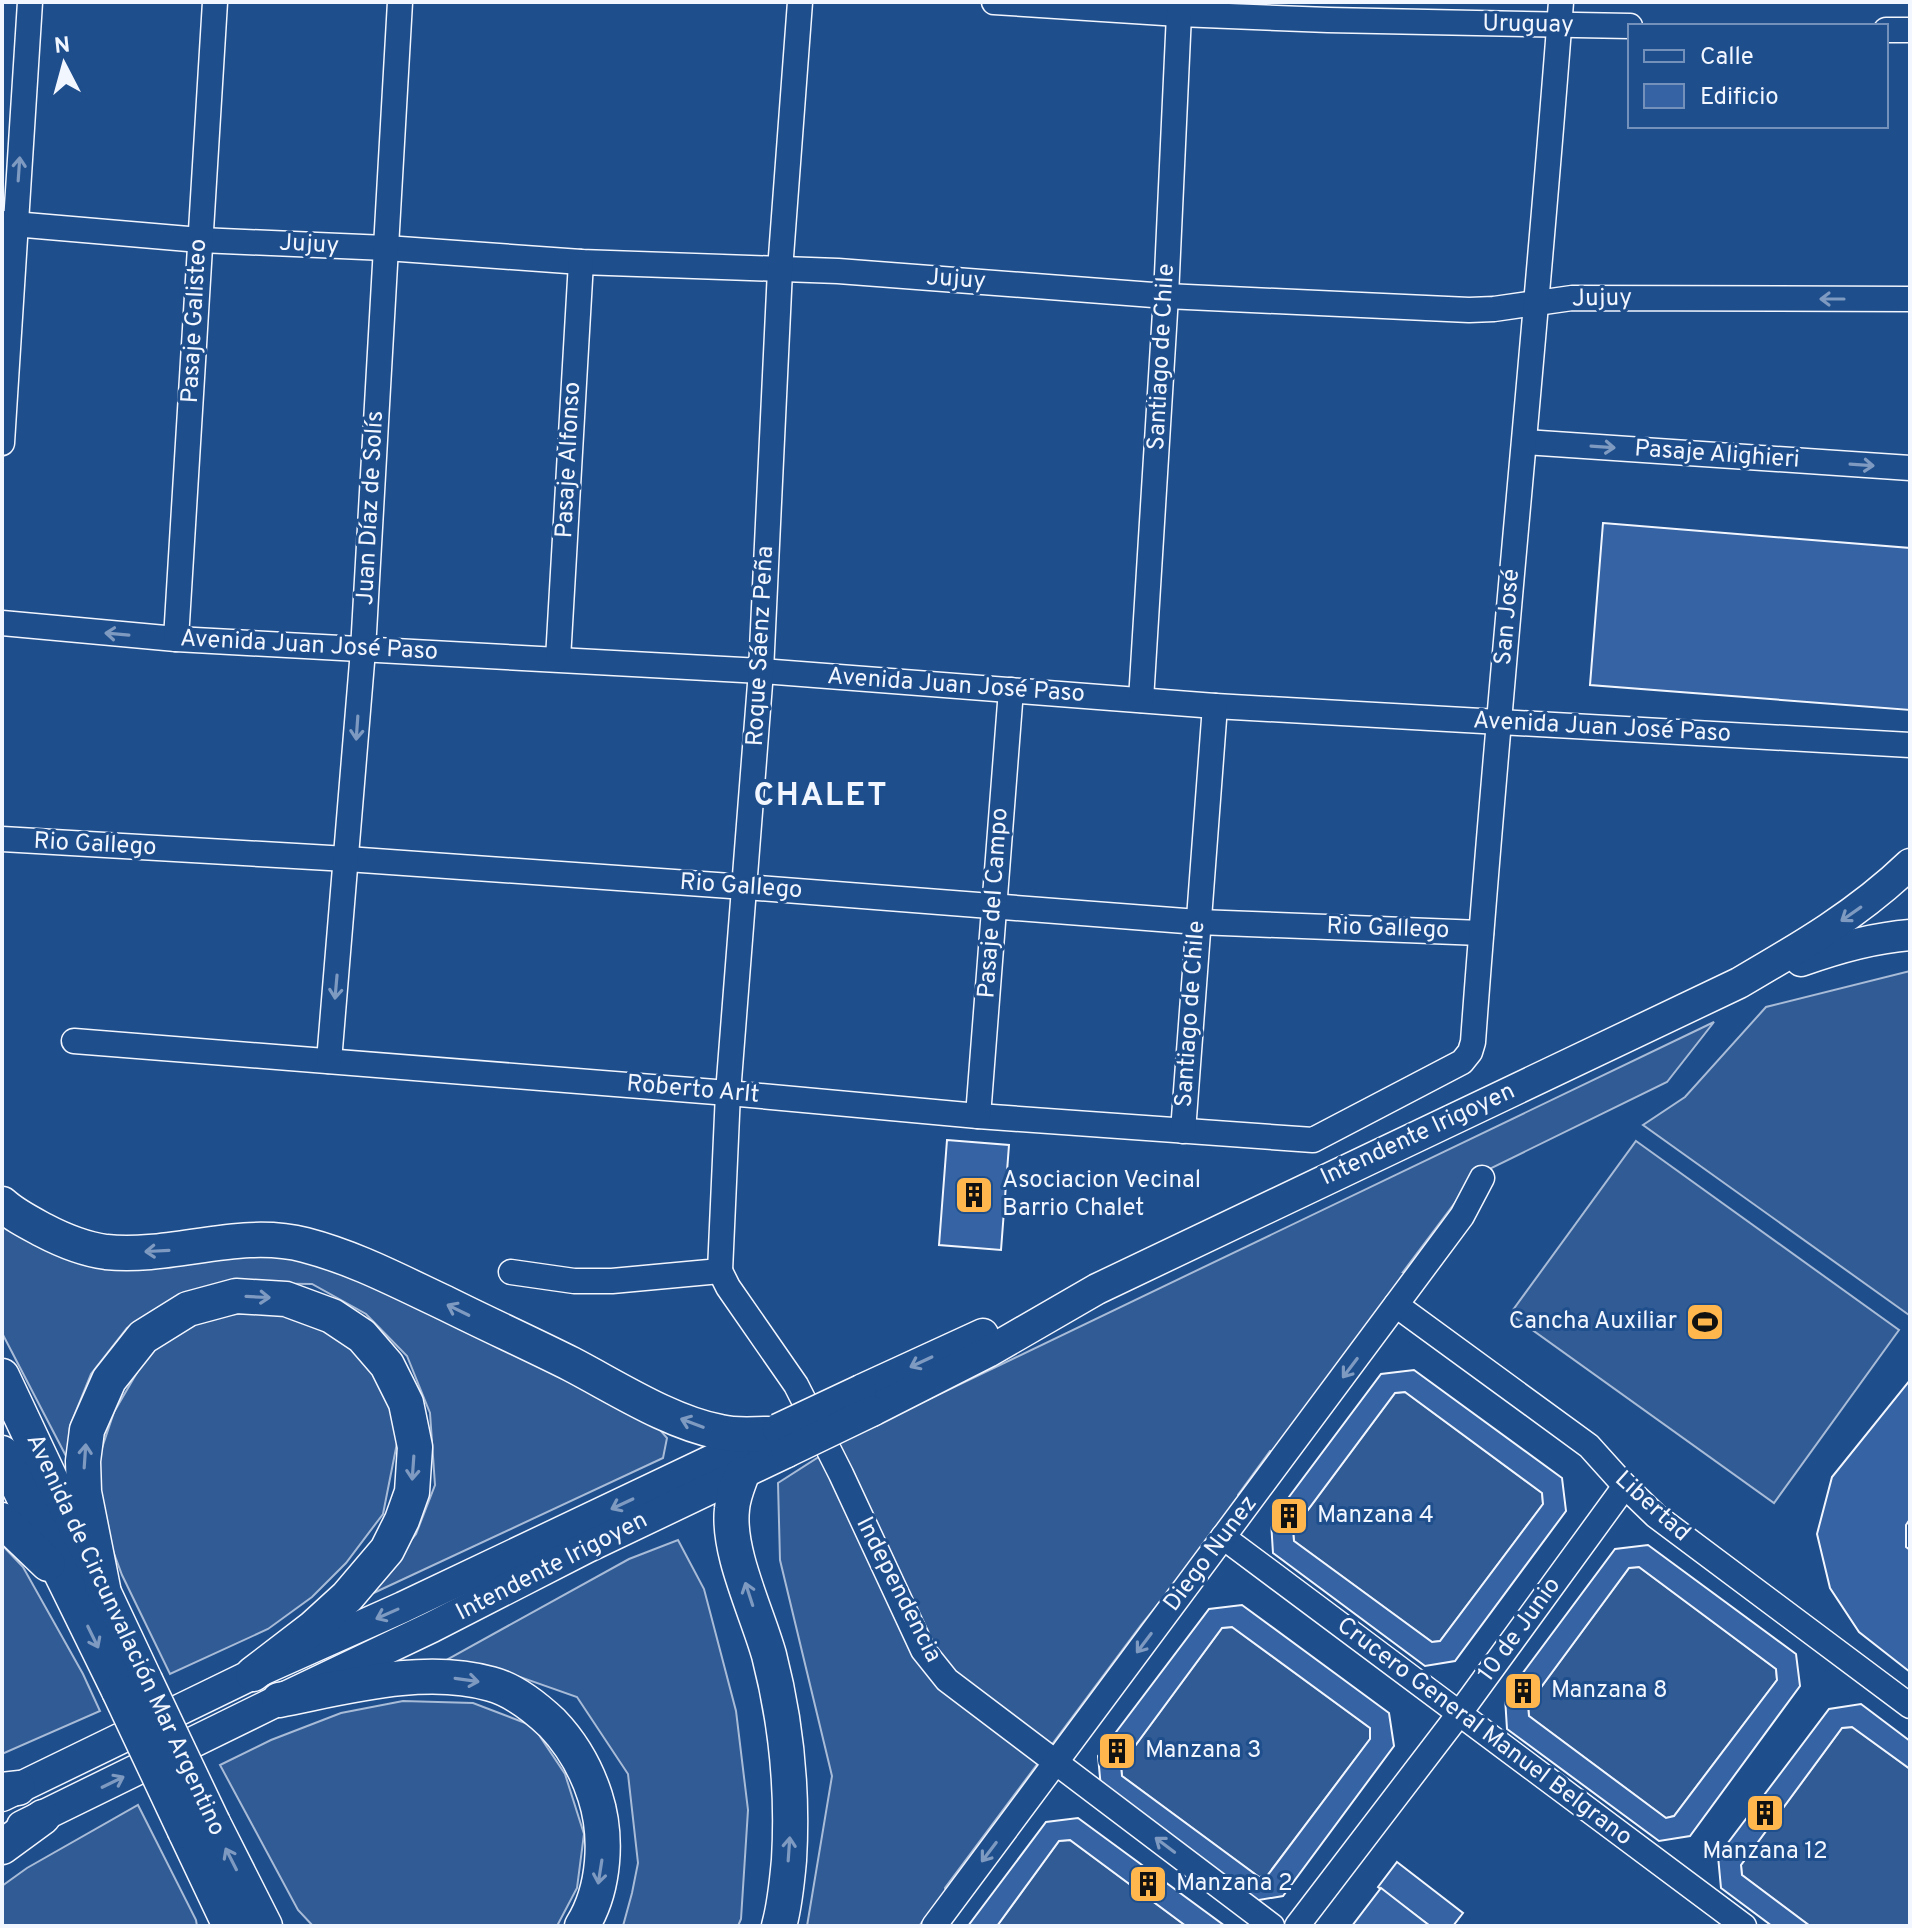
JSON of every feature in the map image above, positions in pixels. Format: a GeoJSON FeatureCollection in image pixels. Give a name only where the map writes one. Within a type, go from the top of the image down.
{"type":"FeatureCollection","features":[{"type":"Feature","properties":{"kind":"highway"},"geometry":{"type":"LineString","coordinates":[[2,1204],[14,1215],[63,1241],[105,1252],[160,1251],[249,1239],[277,1240],[358,1261],[695,1426],[722,1433],[778,1438]]}},
{"type":"Feature","properties":{"kind":"highway"},"geometry":{"type":"LineString","coordinates":[[103,1588],[84,1492],[83,1461],[87,1430],[109,1380],[143,1337],[188,1309],[236,1296],[286,1299],[332,1316],[362,1336],[387,1365],[406,1403],[415,1447],[412,1492],[387,1550],[347,1597],[313,1628],[253,1674]]}},
{"type":"Feature","properties":{"kind":"highway","name":"Avenida de Circunvalación Mar Argentino"},"geometry":{"type":"LineString","coordinates":[[2,1376],[103,1588],[132,1685]]}},
{"type":"Feature","properties":{"kind":"highway","name":"Avenida de Circunvalación Mar Argentino"},"geometry":{"type":"LineString","coordinates":[[2,1453],[67,1584],[132,1685],[199,1827],[250,1894]]}},
{"type":"Feature","properties":{"kind":"highway"},"geometry":{"type":"LineString","coordinates":[[742,1474],[731,1511],[733,1537],[769,1655],[789,1777],[787,1881],[779,1926]]}},
{"type":"Feature","properties":{"kind":"highway"},"geometry":{"type":"LineString","coordinates":[[2,1520],[67,1584]]}},
{"type":"Feature","properties":{"kind":"highway"},"geometry":{"type":"LineString","coordinates":[[279,1700],[422,1676],[492,1684],[537,1708],[571,1744],[588,1774],[601,1816],[603,1853],[597,1887],[582,1926]]}},
{"type":"Feature","properties":{"kind":"highway"},"geometry":{"type":"LineString","coordinates":[[2,1847],[43,1817]]}},
{"type":"Feature","properties":{"kind":"highway","name":"Avenida de Circunvalación Mar Argentino"},"geometry":{"type":"LineString","coordinates":[[199,1827],[218,1910],[230,1926]]}},
{"type":"Feature","properties":{"kind":"highway"},"geometry":{"type":"LineString","coordinates":[[250,1894],[265,1926]]}},
{"type":"Feature","properties":{"kind":"highway"},"geometry":{"type":"LineString","coordinates":[[250,1894],[277,1926]]}},
{"type":"Feature","properties":{"kind":"main road","name":"Intendente Irigoyen"},"geometry":{"type":"LineString","coordinates":[[7,1791],[253,1674],[778,1438],[988,1352],[1097,1289],[1739,983],[1813,940],[1855,911],[1910,864]]}},
{"type":"Feature","properties":{"kind":"main road","name":"Intendente Irigoyen"},"geometry":{"type":"LineString","coordinates":[[1739,983],[1834,949],[1883,937],[1910,935]]}},
{"type":"Feature","properties":{"kind":"main road","name":"Intendente Irigoyen"},"geometry":{"type":"LineString","coordinates":[[2,1835],[742,1474],[778,1438]]}},
{"type":"Feature","properties":{"kind":"street"},"geometry":{"type":"LineString","coordinates":[[2,443],[9,223],[30,2]]}},
{"type":"Feature","properties":{"kind":"street","name":"Pasaje Galisteo"},"geometry":{"type":"LineString","coordinates":[[176,639],[215,2]]}},
{"type":"Feature","properties":{"kind":"street","name":"Juan Díaz de Solís"},"geometry":{"type":"LineString","coordinates":[[329,1061],[363,650],[400,2]]}},
{"type":"Feature","properties":{"kind":"street","name":"Roque Sáenz Peña"},"geometry":{"type":"LineString","coordinates":[[720,1271],[728,1093],[761,671],[780,270],[800,2]]}},
{"type":"Feature","properties":{"kind":"street","name":"Uruguay"},"geometry":{"type":"LineString","coordinates":[[994,2],[1179,14],[1560,14],[1628,26]]}},
{"type":"Feature","properties":{"kind":"street","name":"Santiago de Chile"},"geometry":{"type":"LineString","coordinates":[[1141,700],[1166,296],[1179,14]]}},
{"type":"Feature","properties":{"kind":"street","name":"San José"},"geometry":{"type":"LineString","coordinates":[[1313,1140],[1462,1062],[1473,1042],[1560,14]]}},
{"type":"Feature","properties":{"kind":"street"},"geometry":{"type":"LineString","coordinates":[[1888,30],[1910,30]]}},
{"type":"Feature","properties":{"kind":"street","name":"Jujuy"},"geometry":{"type":"LineString","coordinates":[[9,223],[200,240],[386,248],[581,262],[838,271],[1166,296],[1469,310],[1572,298],[1910,299]]}},
{"type":"Feature","properties":{"kind":"street","name":"Pasaje Alfonso"},"geometry":{"type":"LineString","coordinates":[[558,659],[581,262]]}},
{"type":"Feature","properties":{"kind":"street","name":"Pasaje Alighieri"},"geometry":{"type":"LineString","coordinates":[[1525,442],[1910,468]]}},
{"type":"Feature","properties":{"kind":"street","name":"Avenida Juan José Paso"},"geometry":{"type":"LineString","coordinates":[[2,623],[176,639],[761,671],[1215,706],[1910,745]]}},
{"type":"Feature","properties":{"kind":"street","name":"Pasaje del Campo"},"geometry":{"type":"LineString","coordinates":[[978,1116],[1011,690]]}},
{"type":"Feature","properties":{"kind":"street","name":"Santiago de Chile"},"geometry":{"type":"LineString","coordinates":[[1183,1131],[1215,706]]}},
{"type":"Feature","properties":{"kind":"street","name":"Rio Gallego"},"geometry":{"type":"LineString","coordinates":[[2,839],[347,859],[1198,922],[1481,933]]}},
{"type":"Feature","properties":{"kind":"street","name":"Roberto Arlt"},"geometry":{"type":"LineString","coordinates":[[74,1041],[978,1116],[1313,1140]]}},
{"type":"Feature","properties":{"kind":"street","name":"Diego Nunez"},"geometry":{"type":"LineString","coordinates":[[934,1926],[1462,1216],[1482,1178]]}},
{"type":"Feature","properties":{"kind":"street"},"geometry":{"type":"LineString","coordinates":[[511,1272],[574,1281],[612,1281],[720,1271]]}},
{"type":"Feature","properties":{"kind":"street","name":"Independencia"},"geometry":{"type":"LineString","coordinates":[[720,1271],[796,1385],[923,1650],[947,1680],[1272,1926]]}},
{"type":"Feature","properties":{"kind":"street","name":"Libertad"},"geometry":{"type":"LineString","coordinates":[[1396,1305],[1589,1446],[1656,1516],[1910,1706]]}},
{"type":"Feature","properties":{"kind":"street","name":"10 de Junio"},"geometry":{"type":"LineString","coordinates":[[1297,1926],[1459,1714],[1625,1486]]}},
{"type":"Feature","properties":{"kind":"street","name":"Crucero General Manuel Belgrano"},"geometry":{"type":"LineString","coordinates":[[1223,1537],[1744,1926]]}},
{"type":"Feature","properties":{"kind":"shaded area"},"geometry":{"type":"Polygon","coordinates":[[[1910,971],[1909,1315],[1643,1125],[1685,1097],[1766,1007],[1910,971]]]}},
{"type":"Feature","properties":{"kind":"shaded area"},"geometry":{"type":"Polygon","coordinates":[[[1714,1022],[1667,1082],[1475,1176],[1403,1272],[1419,1272],[1276,1452],[1270,1451],[1238,1495],[1240,1500],[1244,1499],[1141,1625],[919,1926],[807,1926],[832,1776],[780,1560],[778,1483],[850,1437],[1714,1022]]]}},
{"type":"Feature","properties":{"kind":"shaded area","name":"Cancha Auxiliar"},"geometry":{"type":"Polygon","coordinates":[[[1636,1141],[1899,1330],[1774,1503],[1510,1314],[1636,1141]]]}},
{"type":"Feature","properties":{"kind":"shaded area"},"geometry":{"type":"Polygon","coordinates":[[[2,1220],[40,1247],[268,1255],[325,1265],[649,1417],[667,1438],[663,1458],[365,1597],[416,1534],[435,1485],[430,1413],[407,1356],[366,1314],[312,1284],[244,1283],[183,1295],[127,1328],[91,1374],[70,1426],[67,1458],[2,1333],[2,1220]]]}},
{"type":"Feature","properties":{"kind":"shaded area"},"geometry":{"type":"Polygon","coordinates":[[[267,1312],[321,1324],[363,1357],[388,1401],[398,1438],[383,1514],[346,1563],[312,1597],[268,1629],[170,1674],[122,1575],[102,1521],[99,1457],[114,1412],[149,1352],[210,1316],[267,1312]]]}},
{"type":"Feature","properties":{"kind":"shaded area"},"geometry":{"type":"Polygon","coordinates":[[[1405,1392],[1542,1493],[1543,1504],[1440,1641],[1432,1642],[1294,1541],[1293,1530],[1395,1393],[1405,1392]]]}},
{"type":"Feature","properties":{"kind":"shaded area"},"geometry":{"type":"Polygon","coordinates":[[[678,1540],[704,1589],[736,1711],[748,1810],[738,1926],[623,1926],[638,1863],[628,1774],[577,1697],[503,1671],[439,1664],[629,1559],[678,1540]]]}},
{"type":"Feature","properties":{"kind":"shaded area"},"geometry":{"type":"Polygon","coordinates":[[[2,1545],[23,1567],[83,1674],[100,1711],[2,1754],[2,1545]]]}},
{"type":"Feature","properties":{"kind":"shaded area"},"geometry":{"type":"Polygon","coordinates":[[[1639,1567],[1776,1669],[1777,1680],[1674,1816],[1666,1818],[1529,1716],[1528,1705],[1629,1568],[1639,1567]]]}},
{"type":"Feature","properties":{"kind":"shaded area"},"geometry":{"type":"Polygon","coordinates":[[[1232,1627],[1370,1728],[1370,1739],[1267,1876],[1259,1877],[1122,1776],[1121,1765],[1222,1628],[1232,1627]]]}},
{"type":"Feature","properties":{"kind":"shaded area"},"geometry":{"type":"Polygon","coordinates":[[[403,1701],[473,1703],[533,1726],[565,1774],[584,1834],[577,1888],[557,1926],[313,1926],[298,1910],[220,1765],[271,1740],[341,1713],[403,1701]]]}},
{"type":"Feature","properties":{"kind":"shaded area"},"geometry":{"type":"Polygon","coordinates":[[[1852,1727],[1910,1769],[1910,1926],[1810,1926],[1742,1875],[1741,1865],[1842,1728],[1852,1727]]]}},
{"type":"Feature","properties":{"kind":"shaded area"},"geometry":{"type":"Polygon","coordinates":[[[138,1805],[197,1926],[2,1926],[2,1886],[27,1868],[138,1805]]]}},
{"type":"Feature","properties":{"kind":"shaded area"},"geometry":{"type":"Polygon","coordinates":[[[1070,1840],[1186,1926],[997,1926],[1059,1841],[1070,1840]]]}},
{"type":"Feature","properties":{"kind":"building"},"geometry":{"type":"Polygon","coordinates":[[[1603,523],[1910,548],[1910,710],[1590,685],[1603,523]]]}},
{"type":"Feature","properties":{"kind":"building","name":"Asociacion Vecinal Barrio Chalet"},"geometry":{"type":"Polygon","coordinates":[[[947,1140],[1009,1145],[1001,1250],[939,1245],[947,1140]]]}},
{"type":"Feature","properties":{"kind":"building","name":"Manzana 4"},"geometry":{"type":"Polygon","coordinates":[[[1414,1370],[1562,1478],[1566,1511],[1455,1661],[1425,1666],[1273,1553],[1271,1521],[1381,1374],[1414,1370]],[[1405,1392],[1395,1393],[1293,1530],[1294,1541],[1432,1642],[1440,1641],[1543,1504],[1542,1493],[1405,1392]]]}},
{"type":"Feature","properties":{"kind":"building"},"geometry":{"type":"Polygon","coordinates":[[[1910,1380],[1910,1519],[1906,1525],[1906,1547],[1910,1550],[1910,1672],[1859,1632],[1830,1588],[1817,1534],[1832,1477],[1910,1380]]]}},
{"type":"Feature","properties":{"kind":"building","name":"Manzana 8"},"geometry":{"type":"Polygon","coordinates":[[[1648,1545],[1796,1654],[1800,1686],[1690,1836],[1659,1841],[1507,1729],[1505,1697],[1615,1549],[1648,1545]],[[1639,1567],[1629,1568],[1528,1705],[1529,1716],[1666,1818],[1674,1816],[1777,1680],[1776,1669],[1639,1567]]]}},
{"type":"Feature","properties":{"kind":"building","name":"Manzana 3"},"geometry":{"type":"Polygon","coordinates":[[[1242,1605],[1389,1713],[1394,1746],[1283,1896],[1253,1901],[1101,1788],[1098,1756],[1209,1609],[1242,1605]],[[1232,1627],[1222,1628],[1121,1765],[1122,1776],[1259,1877],[1267,1876],[1370,1739],[1370,1728],[1232,1627]]]}},
{"type":"Feature","properties":{"kind":"building","name":"Manzana 12"},"geometry":{"type":"Polygon","coordinates":[[[1861,1704],[1910,1741],[1910,1769],[1852,1727],[1842,1728],[1741,1865],[1742,1875],[1810,1926],[1772,1926],[1721,1888],[1718,1856],[1829,1709],[1861,1704]]]}},
{"type":"Feature","properties":{"kind":"building","name":"Manzana 2"},"geometry":{"type":"Polygon","coordinates":[[[1078,1818],[1225,1926],[1186,1926],[1070,1840],[1059,1841],[997,1926],[968,1926],[1046,1822],[1078,1818]]]}},
{"type":"Feature","properties":{"kind":"building"},"geometry":{"type":"Polygon","coordinates":[[[1397,1862],[1463,1913],[1453,1926],[1430,1926],[1378,1887],[1397,1862]]]}},
{"type":"Feature","properties":{"kind":"building"},"geometry":{"type":"Polygon","coordinates":[[[1381,1888],[1430,1926],[1352,1926],[1381,1888]]]}},
{"type":"Feature","properties":{"kind":"place","name":"Asociacion Vecinal Barrio Chalet"},"geometry":{"type":"Point","coordinates":[974,1195]}},
{"type":"Feature","properties":{"kind":"place","name":"Cancha Auxiliar"},"geometry":{"type":"Point","coordinates":[1705,1322]}},
{"type":"Feature","properties":{"kind":"place","name":"Manzana 4"},"geometry":{"type":"Point","coordinates":[1289,1516]}},
{"type":"Feature","properties":{"kind":"place","name":"Manzana 8"},"geometry":{"type":"Point","coordinates":[1523,1691]}},
{"type":"Feature","properties":{"kind":"place","name":"Manzana 3"},"geometry":{"type":"Point","coordinates":[1117,1751]}},
{"type":"Feature","properties":{"kind":"place","name":"Manzana 12"},"geometry":{"type":"Point","coordinates":[1765,1813]}},
{"type":"Feature","properties":{"kind":"place","name":"Manzana 2"},"geometry":{"type":"Point","coordinates":[1148,1884]}},
{"type":"Feature","properties":{"kind":"district","name":"CHALET"},"geometry":{"type":"Point","coordinates":[821,797]}}]}
